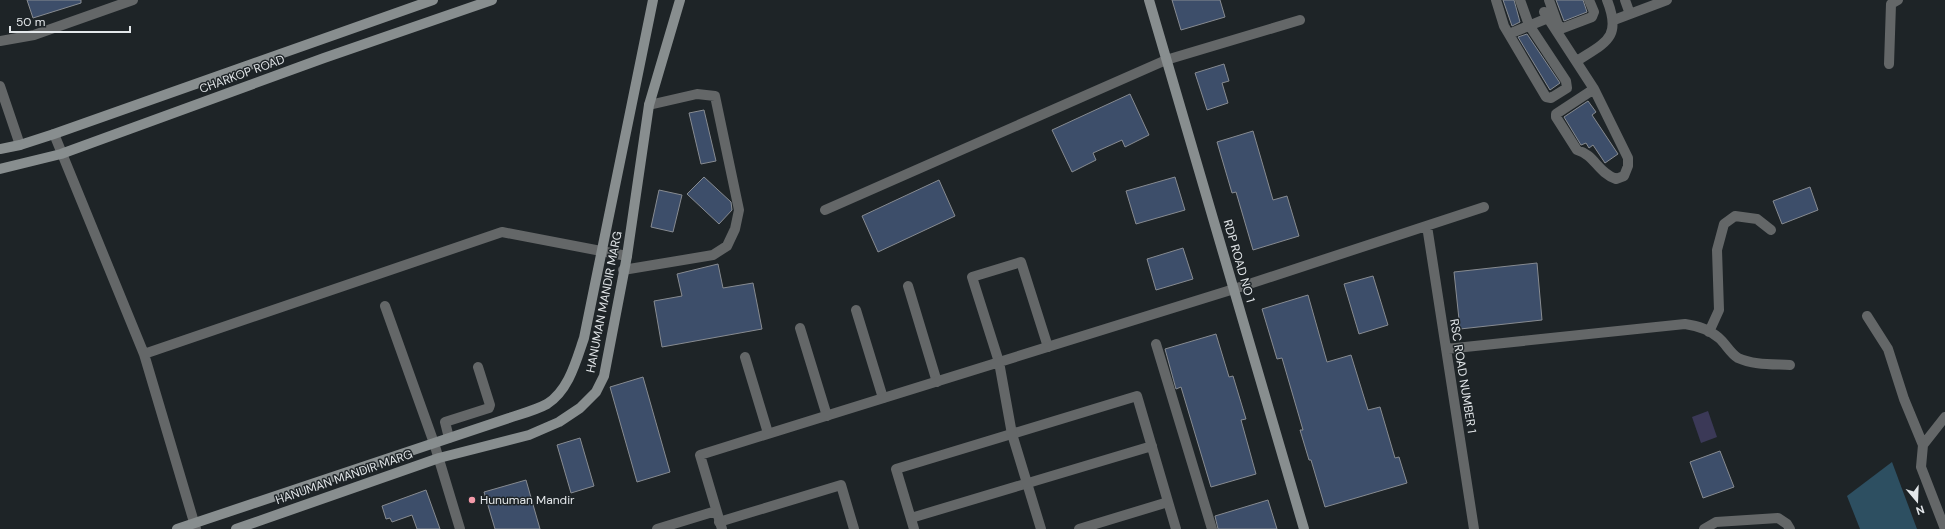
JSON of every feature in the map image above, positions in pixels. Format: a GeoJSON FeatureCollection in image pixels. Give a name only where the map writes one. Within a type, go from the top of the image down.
{"type":"FeatureCollection","features":[{"type":"Feature","properties":{"kind":"street"},"geometry":{"type":"LineString","coordinates":[[0,41],[34,35],[133,0]]}},
{"type":"Feature","properties":{"kind":"street","name":"CHARKOP ROAD"},"geometry":{"type":"LineString","coordinates":[[0,149],[20,145],[54,134],[433,0]]}},
{"type":"Feature","properties":{"kind":"street","name":"CHARKOP ROAD"},"geometry":{"type":"LineString","coordinates":[[0,169],[61,154],[324,58],[492,0]]}},
{"type":"Feature","properties":{"kind":"street"},"geometry":{"type":"LineString","coordinates":[[177,529],[195,526],[509,418],[547,403],[566,384],[584,338],[653,0]]}},
{"type":"Feature","properties":{"kind":"street","name":"HANUMAN MANDIR MARG"},"geometry":{"type":"LineString","coordinates":[[236,529],[439,458],[529,435],[559,422],[580,408],[596,392],[604,376],[623,270],[627,256],[650,105],[680,0]]}},
{"type":"Feature","properties":{"kind":"street","name":"RDP ROAD NO 1"},"geometry":{"type":"LineString","coordinates":[[1149,0],[1304,529]]}},
{"type":"Feature","properties":{"kind":"street"},"geometry":{"type":"LineString","coordinates":[[1496,0],[1504,26],[1546,97],[1551,98],[1567,88],[1566,81],[1529,25],[1520,0]]}},
{"type":"Feature","properties":{"kind":"street"},"geometry":{"type":"LineString","coordinates":[[1549,0],[1558,25],[1563,28],[1592,17],[1594,12],[1589,0]]}},
{"type":"Feature","properties":{"kind":"street"},"geometry":{"type":"LineString","coordinates":[[1577,61],[1607,40],[1613,31],[1614,20],[1607,0]]}},
{"type":"Feature","properties":{"kind":"street"},"geometry":{"type":"LineString","coordinates":[[1625,0],[1630,14]]}},
{"type":"Feature","properties":{"kind":"street"},"geometry":{"type":"LineString","coordinates":[[1614,20],[1667,0]]}},
{"type":"Feature","properties":{"kind":"street"},"geometry":{"type":"LineString","coordinates":[[1889,64],[1892,1]]}},
{"type":"Feature","properties":{"kind":"street"},"geometry":{"type":"LineString","coordinates":[[1509,34],[1546,15],[1594,89],[1628,158],[1628,166],[1624,176],[1616,179],[1606,176],[1590,157],[1577,150],[1556,117],[1556,114],[1594,89]]}},
{"type":"Feature","properties":{"kind":"street"},"geometry":{"type":"LineString","coordinates":[[825,210],[1166,60],[1300,20]]}},
{"type":"Feature","properties":{"kind":"street"},"geometry":{"type":"LineString","coordinates":[[0,86],[20,145]]}},
{"type":"Feature","properties":{"kind":"street"},"geometry":{"type":"LineString","coordinates":[[623,270],[713,256],[727,246],[735,228],[739,210],[715,96],[697,94],[650,105]]}},
{"type":"Feature","properties":{"kind":"street"},"geometry":{"type":"LineString","coordinates":[[54,134],[144,354],[195,526]]}},
{"type":"Feature","properties":{"kind":"street"},"geometry":{"type":"LineString","coordinates":[[854,529],[841,485],[721,525],[700,455],[1234,289],[1484,207]]}},
{"type":"Feature","properties":{"kind":"street"},"geometry":{"type":"LineString","coordinates":[[1709,332],[1719,310],[1717,250],[1724,224],[1735,216],[1757,219],[1771,230]]}},
{"type":"Feature","properties":{"kind":"street","name":"RSC ROAD NUMBER 1"},"geometry":{"type":"LineString","coordinates":[[1427,226],[1474,529]]}},
{"type":"Feature","properties":{"kind":"street"},"geometry":{"type":"LineString","coordinates":[[144,354],[502,232],[627,256]]}},
{"type":"Feature","properties":{"kind":"street"},"geometry":{"type":"LineString","coordinates":[[1041,529],[1012,434],[999,362],[972,277],[1021,262],[1048,347]]}},
{"type":"Feature","properties":{"kind":"street"},"geometry":{"type":"LineString","coordinates":[[908,286],[937,382]]}},
{"type":"Feature","properties":{"kind":"street"},"geometry":{"type":"LineString","coordinates":[[385,306],[434,443],[460,529]]}},
{"type":"Feature","properties":{"kind":"street"},"geometry":{"type":"LineString","coordinates":[[856,310],[883,398]]}},
{"type":"Feature","properties":{"kind":"street"},"geometry":{"type":"LineString","coordinates":[[1867,316],[1888,349],[1904,399],[1923,445],[1921,467],[1945,529]]}},
{"type":"Feature","properties":{"kind":"street"},"geometry":{"type":"LineString","coordinates":[[1446,349],[1685,324],[1703,327],[1718,338],[1738,358],[1752,362],[1790,365]]}},
{"type":"Feature","properties":{"kind":"street"},"geometry":{"type":"LineString","coordinates":[[800,328],[827,416]]}},
{"type":"Feature","properties":{"kind":"street"},"geometry":{"type":"LineString","coordinates":[[1156,344],[1212,529]]}},
{"type":"Feature","properties":{"kind":"street"},"geometry":{"type":"LineString","coordinates":[[745,357],[768,433]]}},
{"type":"Feature","properties":{"kind":"street"},"geometry":{"type":"LineString","coordinates":[[449,438],[444,425],[445,422],[488,408],[490,405],[478,367]]}},
{"type":"Feature","properties":{"kind":"street"},"geometry":{"type":"LineString","coordinates":[[914,529],[896,469],[1137,396],[1176,529]]}},
{"type":"Feature","properties":{"kind":"street"},"geometry":{"type":"LineString","coordinates":[[1923,445],[1945,417]]}},
{"type":"Feature","properties":{"kind":"street"},"geometry":{"type":"LineString","coordinates":[[911,518],[1152,446]]}},
{"type":"Feature","properties":{"kind":"street"},"geometry":{"type":"LineString","coordinates":[[1079,529],[1168,502]]}},
{"type":"Feature","properties":{"kind":"street"},"geometry":{"type":"LineString","coordinates":[[657,529],[716,511]]}},
{"type":"Feature","properties":{"kind":"street"},"geometry":{"type":"LineString","coordinates":[[1704,529],[1716,522],[1778,518],[1787,524],[1790,529]]}},
{"type":"Feature","properties":{"kind":"shaded area"},"geometry":{"type":"Polygon","coordinates":[[[1708,411],[1717,437],[1701,443],[1692,417],[1708,411]]]}},
{"type":"Feature","properties":{"kind":"shaded area"},"geometry":{"type":"Polygon","coordinates":[[[1892,462],[1917,529],[1860,529],[1847,496],[1892,462]]]}},
{"type":"Feature","properties":{"kind":"building"},"geometry":{"type":"Polygon","coordinates":[[[27,0],[81,0],[81,3],[33,18],[27,0]]]}},
{"type":"Feature","properties":{"kind":"building"},"geometry":{"type":"Polygon","coordinates":[[[1172,0],[1220,0],[1225,17],[1181,30],[1172,0]]]}},
{"type":"Feature","properties":{"kind":"building"},"geometry":{"type":"Polygon","coordinates":[[[1503,0],[1514,0],[1520,22],[1512,26],[1503,0]]]}},
{"type":"Feature","properties":{"kind":"building"},"geometry":{"type":"Polygon","coordinates":[[[1556,0],[1583,0],[1587,12],[1564,21],[1556,0]]]}},
{"type":"Feature","properties":{"kind":"building"},"geometry":{"type":"Polygon","coordinates":[[[1527,34],[1560,83],[1550,90],[1518,37],[1527,34]]]}},
{"type":"Feature","properties":{"kind":"building"},"geometry":{"type":"Polygon","coordinates":[[[1224,64],[1229,81],[1222,83],[1228,103],[1207,110],[1195,73],[1224,64]]]}},
{"type":"Feature","properties":{"kind":"building"},"geometry":{"type":"Polygon","coordinates":[[[1130,94],[1149,135],[1125,147],[1122,140],[1093,153],[1096,160],[1072,172],[1052,130],[1130,94]]]}},
{"type":"Feature","properties":{"kind":"building"},"geometry":{"type":"Polygon","coordinates":[[[1588,101],[1596,112],[1592,115],[1618,154],[1605,163],[1593,145],[1589,148],[1586,143],[1581,145],[1564,117],[1588,101]]]}},
{"type":"Feature","properties":{"kind":"building"},"geometry":{"type":"Polygon","coordinates":[[[704,110],[716,161],[701,164],[689,113],[704,110]]]}},
{"type":"Feature","properties":{"kind":"building"},"geometry":{"type":"Polygon","coordinates":[[[1253,131],[1273,200],[1287,196],[1299,236],[1253,250],[1236,192],[1232,193],[1217,142],[1253,131]]]}},
{"type":"Feature","properties":{"kind":"building"},"geometry":{"type":"Polygon","coordinates":[[[704,177],[731,202],[732,210],[719,224],[687,194],[704,177]]]}},
{"type":"Feature","properties":{"kind":"building"},"geometry":{"type":"Polygon","coordinates":[[[1175,177],[1185,210],[1136,224],[1126,191],[1175,177]]]}},
{"type":"Feature","properties":{"kind":"building"},"geometry":{"type":"Polygon","coordinates":[[[939,180],[955,216],[878,252],[862,216],[939,180]]]}},
{"type":"Feature","properties":{"kind":"building"},"geometry":{"type":"Polygon","coordinates":[[[1810,187],[1818,210],[1782,224],[1773,201],[1810,187]]]}},
{"type":"Feature","properties":{"kind":"building"},"geometry":{"type":"Polygon","coordinates":[[[659,190],[682,195],[673,232],[651,227],[659,190]]]}},
{"type":"Feature","properties":{"kind":"building"},"geometry":{"type":"Polygon","coordinates":[[[1183,248],[1193,279],[1156,290],[1147,259],[1183,248]]]}},
{"type":"Feature","properties":{"kind":"building"},"geometry":{"type":"Polygon","coordinates":[[[1537,263],[1542,320],[1460,329],[1454,272],[1537,263]]]}},
{"type":"Feature","properties":{"kind":"building"},"geometry":{"type":"Polygon","coordinates":[[[718,264],[723,288],[753,283],[762,329],[662,347],[654,301],[682,296],[677,274],[718,264]]]}},
{"type":"Feature","properties":{"kind":"building"},"geometry":{"type":"Polygon","coordinates":[[[1373,276],[1388,325],[1359,334],[1344,284],[1373,276]]]}},
{"type":"Feature","properties":{"kind":"building"},"geometry":{"type":"Polygon","coordinates":[[[1308,295],[1327,362],[1351,355],[1368,410],[1380,407],[1395,458],[1399,457],[1407,483],[1325,507],[1300,430],[1303,430],[1282,358],[1277,359],[1262,309],[1308,295]]]}},
{"type":"Feature","properties":{"kind":"building"},"geometry":{"type":"Polygon","coordinates":[[[1216,334],[1229,377],[1233,376],[1246,419],[1241,420],[1256,474],[1211,487],[1181,387],[1176,389],[1165,349],[1216,334]]]}},
{"type":"Feature","properties":{"kind":"building"},"geometry":{"type":"Polygon","coordinates":[[[643,377],[670,472],[637,482],[610,387],[643,377]]]}},
{"type":"Feature","properties":{"kind":"building"},"geometry":{"type":"Polygon","coordinates":[[[580,438],[594,486],[571,493],[557,445],[580,438]]]}},
{"type":"Feature","properties":{"kind":"building"},"geometry":{"type":"Polygon","coordinates":[[[1720,451],[1734,487],[1703,498],[1690,462],[1720,451]]]}},
{"type":"Feature","properties":{"kind":"building"},"geometry":{"type":"Polygon","coordinates":[[[526,480],[540,529],[495,529],[484,492],[526,480]]]}},
{"type":"Feature","properties":{"kind":"building"},"geometry":{"type":"Polygon","coordinates":[[[426,490],[440,529],[417,529],[412,515],[392,522],[390,518],[386,519],[382,506],[426,490]]]}},
{"type":"Feature","properties":{"kind":"building"},"geometry":{"type":"Polygon","coordinates":[[[1268,500],[1277,529],[1218,529],[1215,516],[1268,500]]]}},
{"type":"Feature","properties":{"kind":"place","name":"Hunuman Mandir"},"geometry":{"type":"Point","coordinates":[472,500]}}]}
